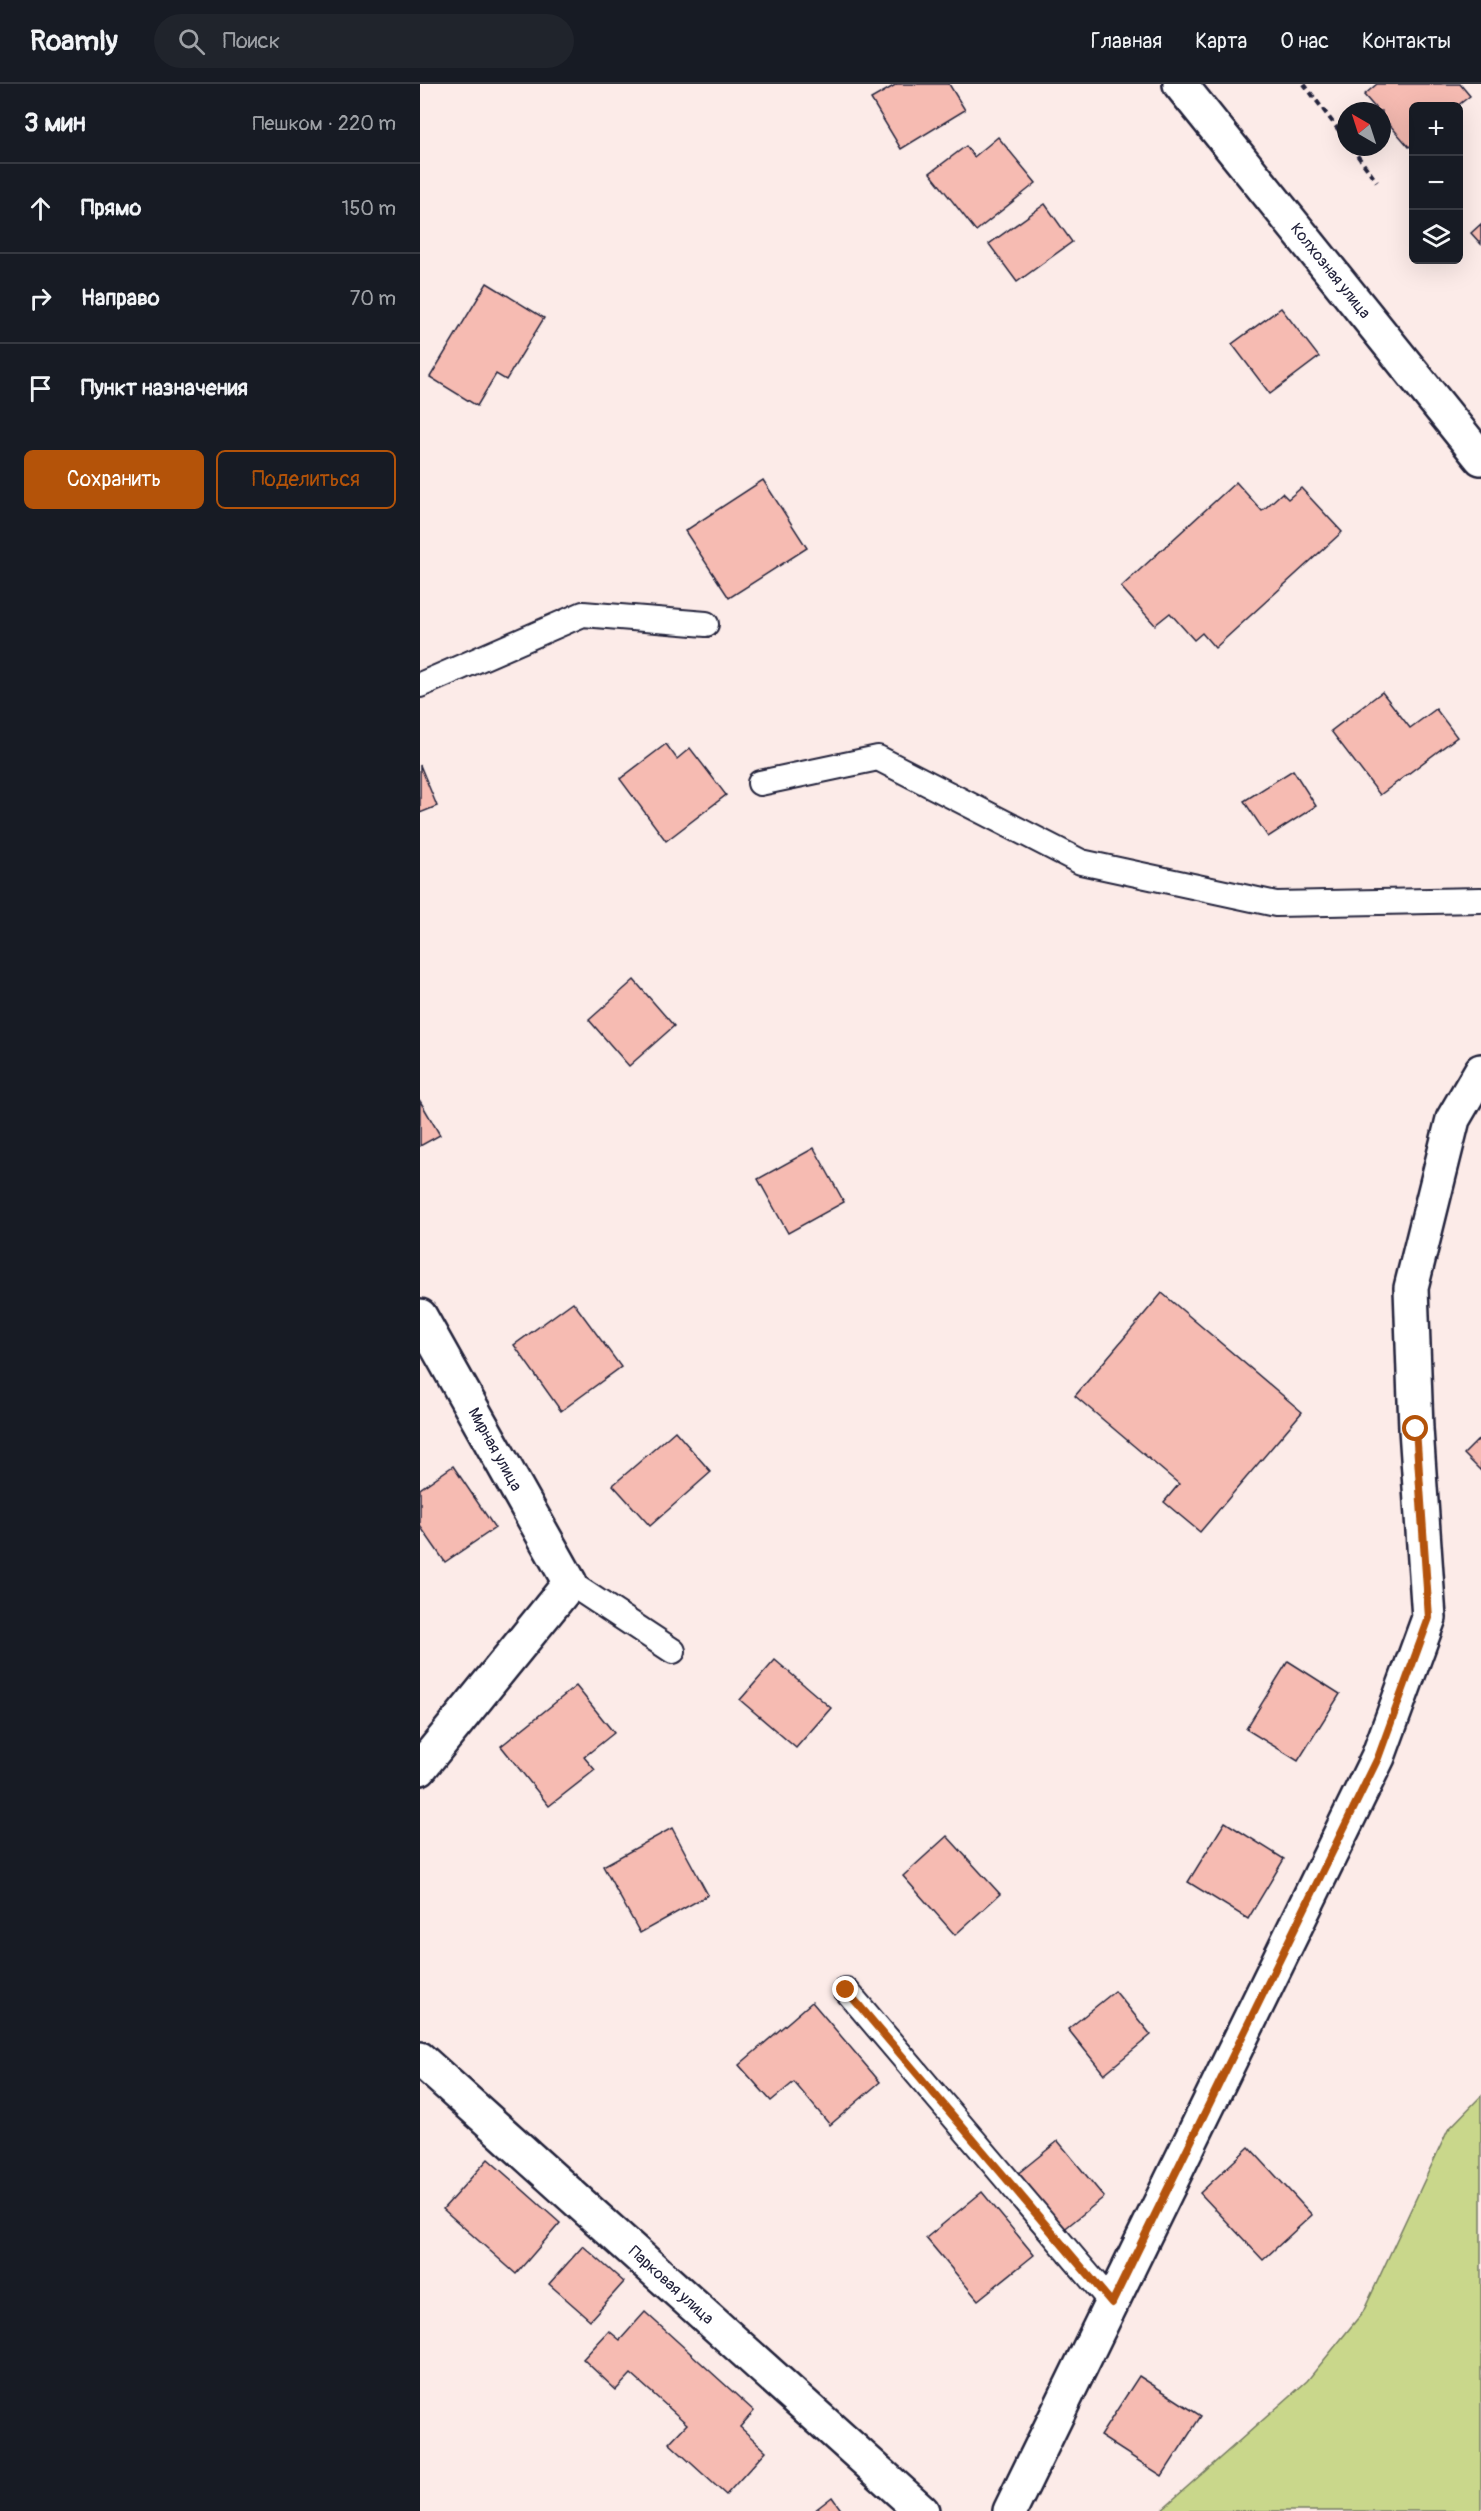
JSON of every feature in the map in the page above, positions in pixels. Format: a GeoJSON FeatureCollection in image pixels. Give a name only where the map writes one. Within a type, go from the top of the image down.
{"type":"FeatureCollection","features":[{"type":"Feature","properties":{"kind":"street","name":"Колхозная улица"},"geometry":{"type":"LineString","coordinates":[[1180,84],[1481,458]]}},
{"type":"Feature","properties":{"kind":"street"},"geometry":{"type":"LineString","coordinates":[[1010,2511],[1378,1758],[1429,1618],[1416,1429],[1411,1288],[1453,1119],[1481,1071]]}},
{"type":"Feature","properties":{"kind":"street","name":"Мирная улица"},"geometry":{"type":"LineString","coordinates":[[420,1316],[570,1583]]}},
{"type":"Feature","properties":{"kind":"street"},"geometry":{"type":"LineString","coordinates":[[420,1768],[570,1583]]}},
{"type":"Feature","properties":{"kind":"street","name":"Парковая улица"},"geometry":{"type":"LineString","coordinates":[[420,2059],[922,2511]]}},
{"type":"Feature","properties":{"kind":"lane"},"geometry":{"type":"LineString","coordinates":[[420,685],[582,614],[706,624]]}},
{"type":"Feature","properties":{"kind":"lane"},"geometry":{"type":"LineString","coordinates":[[760,783],[878,758],[1081,862],[1276,904],[1481,900]]}},
{"type":"Feature","properties":{"kind":"lane"},"geometry":{"type":"LineString","coordinates":[[570,1583],[673,1652]]}},
{"type":"Feature","properties":{"kind":"lane"},"geometry":{"type":"LineString","coordinates":[[846,1990],[1112,2303]]}},
{"type":"Feature","properties":{"kind":"path"},"geometry":{"type":"LineString","coordinates":[[1304,84],[1337,128]]}},
{"type":"Feature","properties":{"kind":"path"},"geometry":{"type":"LineString","coordinates":[[1358,156],[1377,182]]}},
{"type":"Feature","properties":{"kind":"green space"},"geometry":{"type":"Polygon","coordinates":[[[1481,2096],[1481,2511],[1160,2511],[1307,2381],[1363,2312],[1448,2130],[1481,2096]]]}},
{"type":"Feature","properties":{"kind":"building"},"geometry":{"type":"Polygon","coordinates":[[[897,84],[949,84],[965,110],[901,149],[871,99],[897,84]]]}},
{"type":"Feature","properties":{"kind":"building"},"geometry":{"type":"Polygon","coordinates":[[[1377,84],[1460,84],[1470,96],[1462,102],[1409,102],[1409,147],[1391,126],[1391,102],[1370,102],[1364,95],[1377,84]]]}},
{"type":"Feature","properties":{"kind":"building"},"geometry":{"type":"Polygon","coordinates":[[[998,137],[1036,183],[976,231],[930,173],[966,146],[974,157],[998,137]]]}},
{"type":"Feature","properties":{"kind":"building"},"geometry":{"type":"Polygon","coordinates":[[[1045,204],[1072,242],[1017,282],[989,244],[1045,204]]]}},
{"type":"Feature","properties":{"kind":"building"},"geometry":{"type":"Polygon","coordinates":[[[1481,224],[1481,244],[1471,233],[1481,224]]]}},
{"type":"Feature","properties":{"kind":"building"},"geometry":{"type":"Polygon","coordinates":[[[487,283],[544,318],[506,380],[496,374],[477,406],[430,377],[487,283]]]}},
{"type":"Feature","properties":{"kind":"building"},"geometry":{"type":"Polygon","coordinates":[[[1281,308],[1319,357],[1270,394],[1232,344],[1281,308]]]}},
{"type":"Feature","properties":{"kind":"building"},"geometry":{"type":"Polygon","coordinates":[[[763,480],[807,548],[729,598],[685,531],[763,480]]]}},
{"type":"Feature","properties":{"kind":"building"},"geometry":{"type":"Polygon","coordinates":[[[1236,482],[1262,511],[1282,493],[1288,499],[1301,488],[1342,532],[1215,648],[1202,633],[1194,640],[1170,613],[1155,625],[1121,587],[1236,482]]]}},
{"type":"Feature","properties":{"kind":"building"},"geometry":{"type":"Polygon","coordinates":[[[1382,692],[1410,728],[1436,709],[1457,737],[1380,795],[1331,731],[1382,692]]]}},
{"type":"Feature","properties":{"kind":"building"},"geometry":{"type":"Polygon","coordinates":[[[666,744],[677,759],[690,748],[726,795],[666,841],[620,779],[666,744]]]}},
{"type":"Feature","properties":{"kind":"building"},"geometry":{"type":"Polygon","coordinates":[[[420,765],[437,806],[420,813],[420,765]]]}},
{"type":"Feature","properties":{"kind":"building"},"geometry":{"type":"Polygon","coordinates":[[[1293,770],[1316,806],[1268,837],[1244,801],[1293,770]]]}},
{"type":"Feature","properties":{"kind":"building"},"geometry":{"type":"Polygon","coordinates":[[[634,980],[674,1026],[629,1066],[589,1020],[634,980]]]}},
{"type":"Feature","properties":{"kind":"building"},"geometry":{"type":"Polygon","coordinates":[[[420,1101],[440,1135],[420,1146],[420,1101]]]}},
{"type":"Feature","properties":{"kind":"building"},"geometry":{"type":"Polygon","coordinates":[[[814,1148],[844,1202],[788,1233],[758,1179],[814,1148]]]}},
{"type":"Feature","properties":{"kind":"building"},"geometry":{"type":"Polygon","coordinates":[[[1162,1293],[1302,1412],[1200,1532],[1164,1502],[1179,1484],[1075,1396],[1162,1293]]]}},
{"type":"Feature","properties":{"kind":"building"},"geometry":{"type":"Polygon","coordinates":[[[573,1302],[621,1367],[561,1411],[514,1345],[573,1302]]]}},
{"type":"Feature","properties":{"kind":"building"},"geometry":{"type":"Polygon","coordinates":[[[675,1431],[711,1472],[650,1526],[613,1485],[675,1431]]]}},
{"type":"Feature","properties":{"kind":"building"},"geometry":{"type":"Polygon","coordinates":[[[1481,1437],[1481,1471],[1464,1454],[1481,1437]]]}},
{"type":"Feature","properties":{"kind":"building"},"geometry":{"type":"Polygon","coordinates":[[[453,1466],[495,1528],[445,1562],[420,1526],[420,1489],[453,1466]]]}},
{"type":"Feature","properties":{"kind":"building"},"geometry":{"type":"Polygon","coordinates":[[[775,1660],[831,1708],[796,1748],[740,1700],[775,1660]]]}},
{"type":"Feature","properties":{"kind":"building"},"geometry":{"type":"Polygon","coordinates":[[[1288,1661],[1340,1694],[1298,1761],[1246,1729],[1288,1661]]]}},
{"type":"Feature","properties":{"kind":"building"},"geometry":{"type":"Polygon","coordinates":[[[576,1686],[614,1733],[584,1757],[595,1770],[549,1806],[501,1746],[576,1686]]]}},
{"type":"Feature","properties":{"kind":"building"},"geometry":{"type":"Polygon","coordinates":[[[1225,1822],[1284,1859],[1248,1919],[1188,1882],[1225,1822]]]}},
{"type":"Feature","properties":{"kind":"building"},"geometry":{"type":"Polygon","coordinates":[[[672,1828],[708,1895],[640,1933],[603,1866],[672,1828]]]}},
{"type":"Feature","properties":{"kind":"building"},"geometry":{"type":"Polygon","coordinates":[[[947,1836],[1000,1894],[955,1935],[903,1876],[947,1836]]]}},
{"type":"Feature","properties":{"kind":"building"},"geometry":{"type":"Polygon","coordinates":[[[1115,1991],[1151,2035],[1104,2074],[1068,2029],[1115,1991]]]}},
{"type":"Feature","properties":{"kind":"building"},"geometry":{"type":"Polygon","coordinates":[[[812,2002],[880,2082],[830,2125],[794,2082],[771,2101],[739,2065],[812,2002]]]}},
{"type":"Feature","properties":{"kind":"building"},"geometry":{"type":"Polygon","coordinates":[[[1058,2141],[1104,2197],[1062,2231],[1016,2175],[1058,2141]]]}},
{"type":"Feature","properties":{"kind":"building"},"geometry":{"type":"Polygon","coordinates":[[[1249,2147],[1312,2215],[1263,2260],[1200,2193],[1249,2147]]]}},
{"type":"Feature","properties":{"kind":"building"},"geometry":{"type":"Polygon","coordinates":[[[488,2159],[560,2223],[516,2274],[443,2209],[488,2159]]]}},
{"type":"Feature","properties":{"kind":"building"},"geometry":{"type":"Polygon","coordinates":[[[982,2192],[1034,2255],[978,2300],[926,2238],[982,2192]]]}},
{"type":"Feature","properties":{"kind":"building"},"geometry":{"type":"Polygon","coordinates":[[[583,2246],[624,2282],[590,2320],[549,2284],[583,2246]]]}},
{"type":"Feature","properties":{"kind":"building"},"geometry":{"type":"Polygon","coordinates":[[[645,2312],[754,2411],[740,2427],[766,2451],[726,2495],[669,2443],[687,2424],[631,2374],[616,2390],[583,2359],[609,2331],[620,2340],[645,2312]]]}},
{"type":"Feature","properties":{"kind":"building"},"geometry":{"type":"Polygon","coordinates":[[[1139,2376],[1201,2416],[1162,2476],[1100,2436],[1139,2376]]]}},
{"type":"Feature","properties":{"kind":"building"},"geometry":{"type":"Polygon","coordinates":[[[832,2497],[842,2511],[814,2511],[832,2497]]]}},
{"type":"Feature","properties":{"kind":"route"},"geometry":{"type":"LineString","coordinates":[[846,1990],[1112,2303],[1378,1758],[1429,1618],[1416,1429]]}}]}
